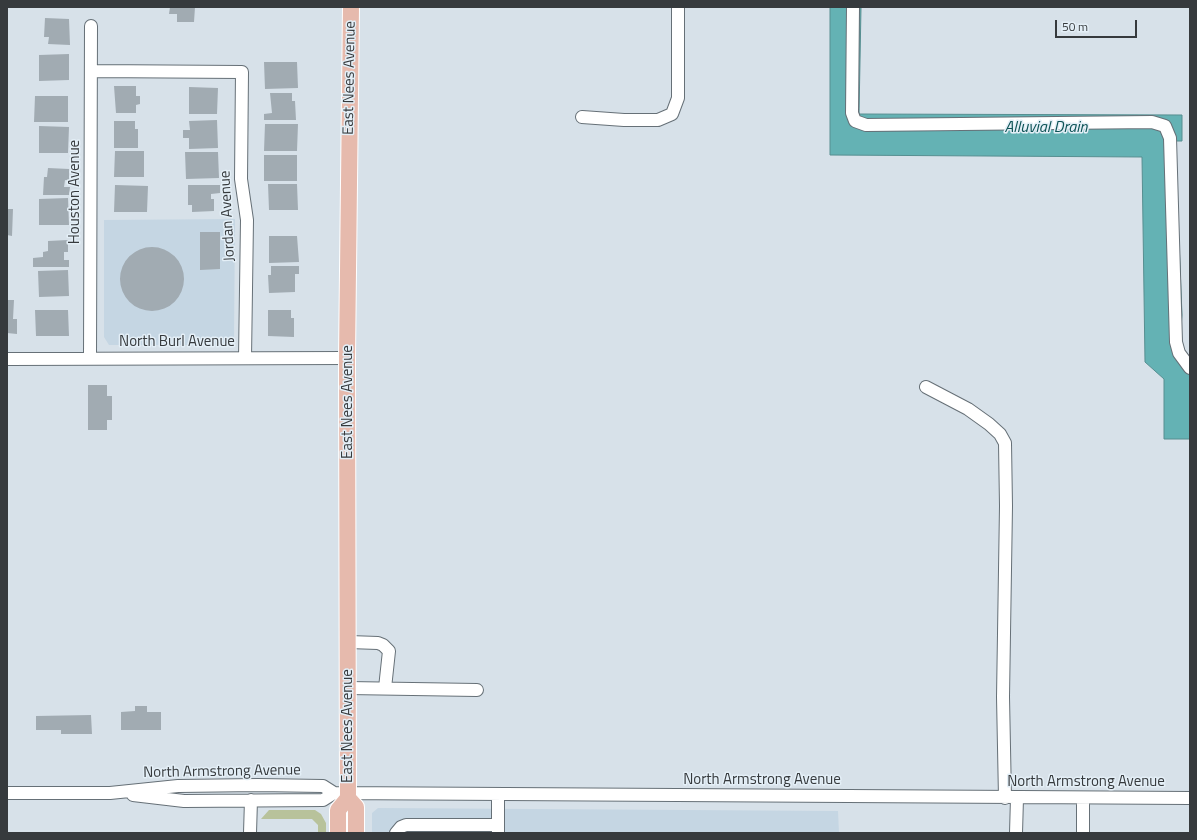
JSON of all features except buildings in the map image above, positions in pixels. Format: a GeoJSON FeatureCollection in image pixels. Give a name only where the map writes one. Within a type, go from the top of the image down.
{"type":"FeatureCollection","features":[{"type":"Feature","properties":{"kind":"main road","name":"East Nees Avenue"},"geometry":{"type":"LineString","coordinates":[[338,833],[338,810],[343,795],[349,642],[348,358],[351,7]]}},
{"type":"Feature","properties":{"kind":"main road","name":"East Nees Avenue"},"geometry":{"type":"LineString","coordinates":[[343,795],[356,807],[356,833]]}},
{"type":"Feature","properties":{"kind":"street"},"geometry":{"type":"LineString","coordinates":[[582,117],[624,120],[658,120],[672,114],[678,98],[678,7]]}},
{"type":"Feature","properties":{"kind":"street"},"geometry":{"type":"LineString","coordinates":[[853,7],[852,113],[855,121],[866,125],[1152,122],[1165,126],[1170,138],[1176,342],[1179,353],[1190,368]]}},
{"type":"Feature","properties":{"kind":"street","name":"Houston Avenue"},"geometry":{"type":"LineString","coordinates":[[90,358],[91,26]]}},
{"type":"Feature","properties":{"kind":"street","name":"Jordan Avenue"},"geometry":{"type":"LineString","coordinates":[[91,71],[242,72],[241,179],[247,220],[245,358]]}},
{"type":"Feature","properties":{"kind":"street","name":"North Burl Avenue"},"geometry":{"type":"LineString","coordinates":[[7,359],[348,358]]}},
{"type":"Feature","properties":{"kind":"street"},"geometry":{"type":"LineString","coordinates":[[926,387],[968,409],[984,420],[996,429],[1005,443],[1006,506],[1003,697],[1011,798],[1016,833]]}},
{"type":"Feature","properties":{"kind":"street"},"geometry":{"type":"LineString","coordinates":[[349,642],[378,642],[389,651],[385,688]]}},
{"type":"Feature","properties":{"kind":"street"},"geometry":{"type":"LineString","coordinates":[[348,688],[477,690]]}},
{"type":"Feature","properties":{"kind":"street","name":"North Armstrong Avenue"},"geometry":{"type":"LineString","coordinates":[[7,793],[110,793],[178,786],[324,786],[343,795]]}},
{"type":"Feature","properties":{"kind":"street","name":"North Armstrong Avenue"},"geometry":{"type":"LineString","coordinates":[[110,793],[184,801],[323,800],[343,795],[1190,798]]}},
{"type":"Feature","properties":{"kind":"street"},"geometry":{"type":"LineString","coordinates":[[396,833],[401,827],[406,825],[498,829],[498,795]]}},
{"type":"Feature","properties":{"kind":"street"},"geometry":{"type":"LineString","coordinates":[[1083,833],[1084,798]]}},
{"type":"Feature","properties":{"kind":"street"},"geometry":{"type":"LineString","coordinates":[[250,833],[251,800]]}},
{"type":"Feature","properties":{"kind":"shaded area"},"geometry":{"type":"Polygon","coordinates":[[[235,219],[234,338],[227,345],[109,345],[104,337],[104,220],[235,219]]]}},
{"type":"Feature","properties":{"kind":"shaded area"},"geometry":{"type":"Polygon","coordinates":[[[378,808],[838,811],[839,833],[372,833],[372,813],[378,808]]]}},
{"type":"Feature","properties":{"kind":"green space"},"geometry":{"type":"Polygon","coordinates":[[[269,810],[315,810],[321,814],[326,823],[326,833],[318,833],[318,825],[312,819],[261,819],[269,810]]]}},
{"type":"Feature","properties":{"kind":"water","name":"Alluvial Drain"},"geometry":{"type":"Polygon","coordinates":[[[830,7],[861,7],[859,114],[1182,115],[1182,141],[1173,141],[1174,211],[1179,242],[1182,315],[1179,351],[1190,363],[1190,439],[1164,439],[1164,379],[1145,362],[1142,157],[830,155],[830,7]]]}}]}
